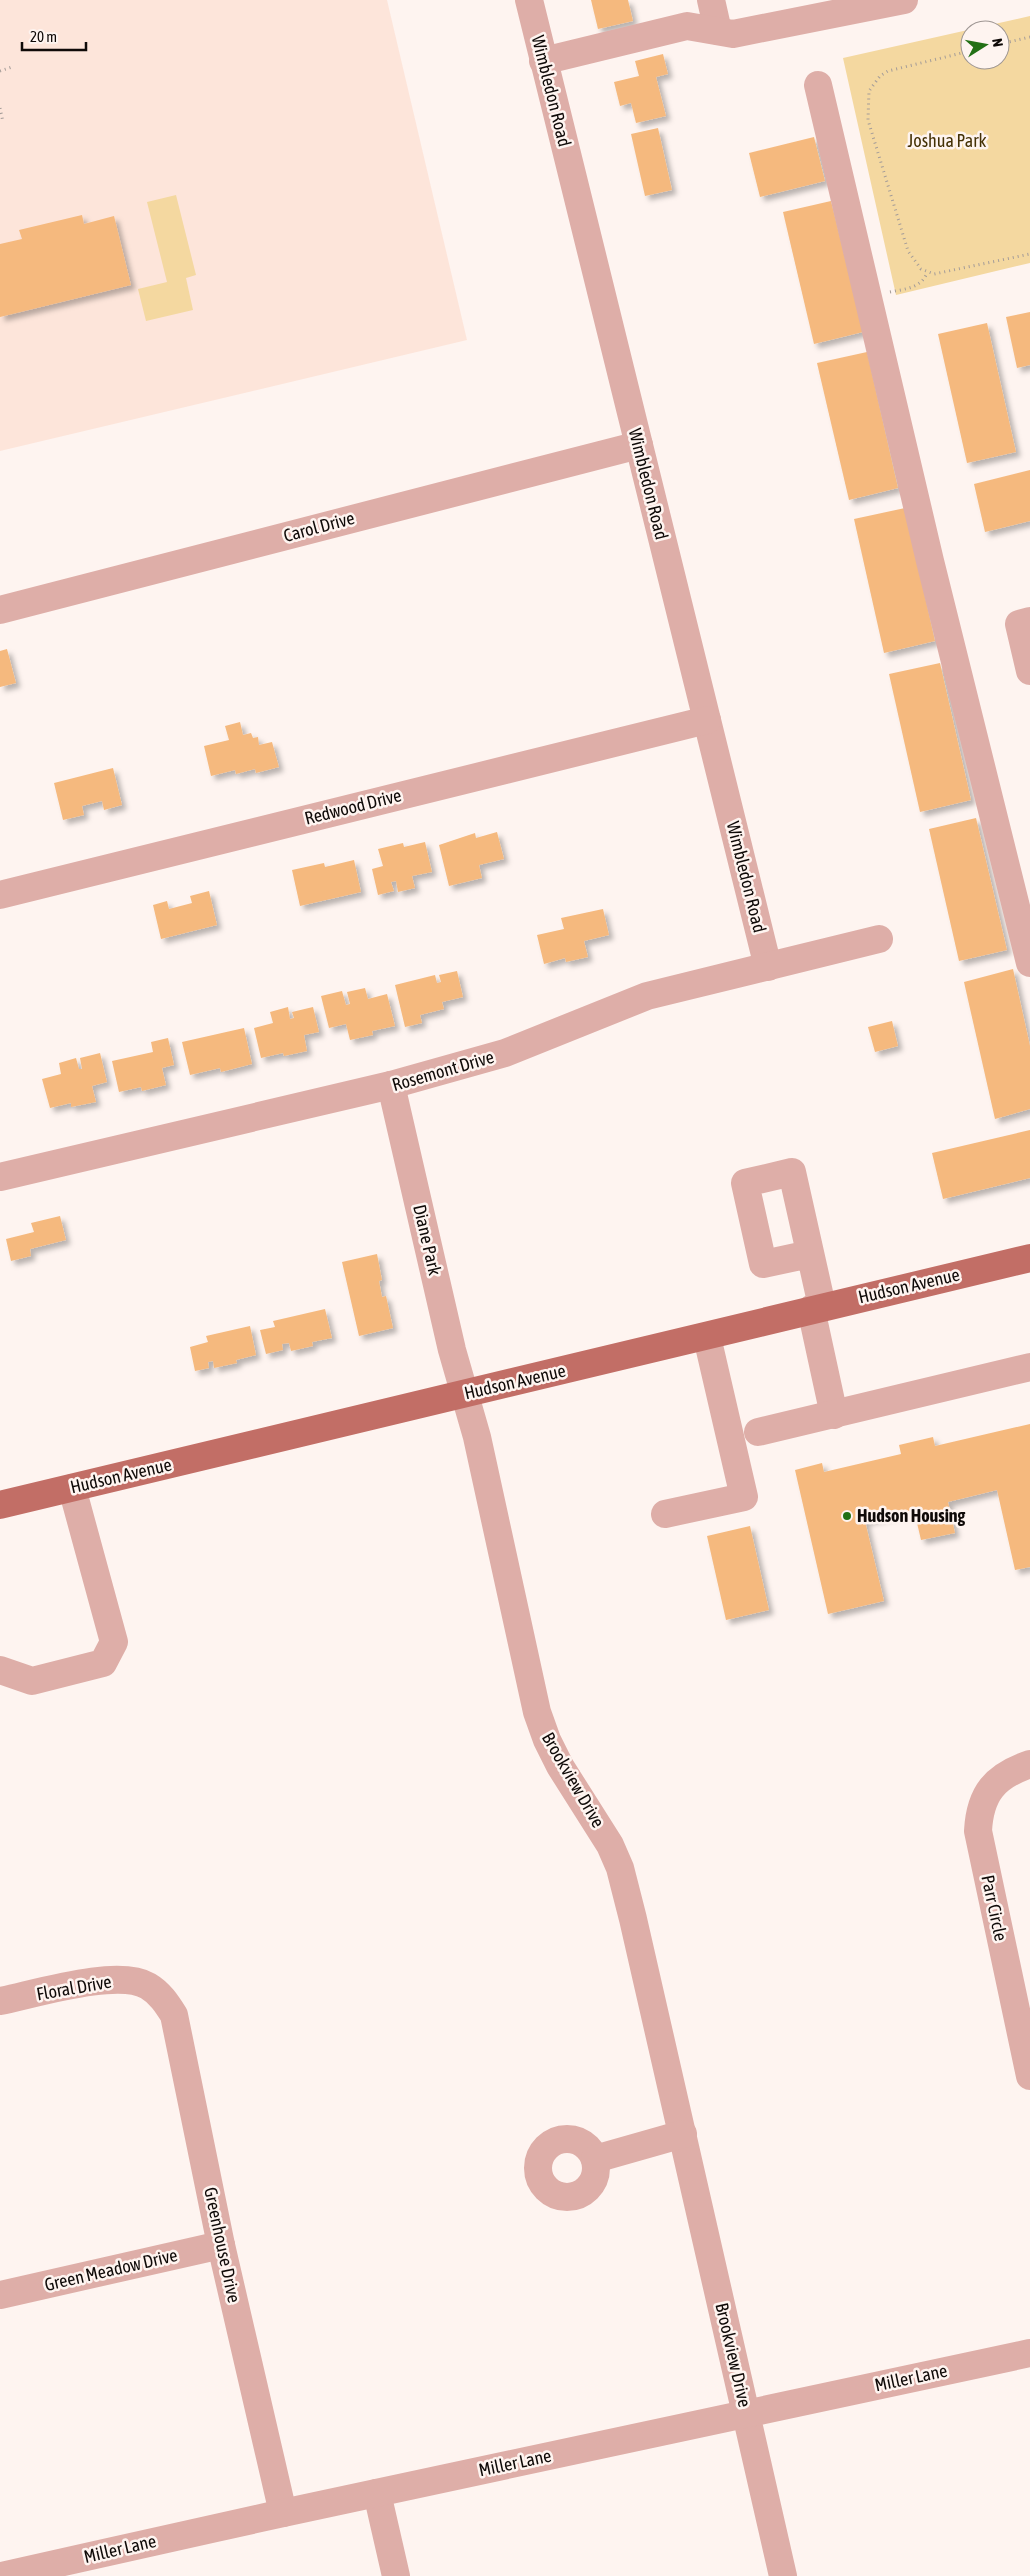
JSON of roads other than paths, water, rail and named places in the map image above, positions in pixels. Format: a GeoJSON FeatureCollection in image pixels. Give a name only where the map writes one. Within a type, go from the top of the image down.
{"type":"FeatureCollection","features":[{"type":"Feature","properties":{"kind":"main road","name":"Hudson Avenue"},"geometry":{"type":"LineString","coordinates":[[0,1505],[706,1337],[817,1307],[1030,1258]]}},
{"type":"Feature","properties":{"kind":"street","name":"Wimbledon Road"},"geometry":{"type":"LineString","coordinates":[[530,0],[543,60],[768,967]]}},
{"type":"Feature","properties":{"kind":"street"},"geometry":{"type":"LineString","coordinates":[[711,0],[718,31]]}},
{"type":"Feature","properties":{"kind":"street"},"geometry":{"type":"LineString","coordinates":[[543,60],[688,26],[733,34],[755,31],[835,6],[904,0]]}},
{"type":"Feature","properties":{"kind":"street"},"geometry":{"type":"LineString","coordinates":[[818,86],[1030,963]]}},
{"type":"Feature","properties":{"kind":"street","name":"Carol Drive"},"geometry":{"type":"LineString","coordinates":[[0,610],[639,445]]}},
{"type":"Feature","properties":{"kind":"street"},"geometry":{"type":"LineString","coordinates":[[1030,621],[1019,624],[1030,671]]}},
{"type":"Feature","properties":{"kind":"street","name":"Redwood Drive"},"geometry":{"type":"LineString","coordinates":[[0,894],[707,720]]}},
{"type":"Feature","properties":{"kind":"street","name":"Rosemont Drive"},"geometry":{"type":"LineString","coordinates":[[0,1178],[391,1086],[505,1054],[648,996],[879,939]]}},
{"type":"Feature","properties":{"kind":"street","name":"Diane Park"},"geometry":{"type":"LineString","coordinates":[[391,1086],[452,1350],[465,1394]]}},
{"type":"Feature","properties":{"kind":"street"},"geometry":{"type":"LineString","coordinates":[[810,1254],[834,1415]]}},
{"type":"Feature","properties":{"kind":"street"},"geometry":{"type":"LineString","coordinates":[[665,1514],[744,1497],[706,1337]]}},
{"type":"Feature","properties":{"kind":"street"},"geometry":{"type":"LineString","coordinates":[[758,1432],[1030,1368]]}},
{"type":"Feature","properties":{"kind":"street","name":"Brookview Drive"},"geometry":{"type":"LineString","coordinates":[[465,1394],[537,1712],[547,1740],[610,1845],[620,1868],[683,2134],[783,2576]]}},
{"type":"Feature","properties":{"kind":"street"},"geometry":{"type":"LineString","coordinates":[[0,1670],[32,1681],[103,1662],[114,1642],[72,1488]]}},
{"type":"Feature","properties":{"kind":"street","name":"Parr Circle"},"geometry":{"type":"LineString","coordinates":[[1030,1764],[1010,1771],[997,1781],[985,1795],[979,1811],[978,1830],[1030,2076]]}},
{"type":"Feature","properties":{"kind":"street","name":"Floral Drive"},"geometry":{"type":"LineString","coordinates":[[0,2002],[103,1980],[125,1979],[148,1986]]}},
{"type":"Feature","properties":{"kind":"street","name":"Greenhouse Drive"},"geometry":{"type":"LineString","coordinates":[[148,1986],[163,1998],[174,2015],[222,2246],[283,2513]]}},
{"type":"Feature","properties":{"kind":"street"},"geometry":{"type":"LineString","coordinates":[[595,2159],[683,2134]]}},
{"type":"Feature","properties":{"kind":"street","name":"Green Meadow Drive"},"geometry":{"type":"LineString","coordinates":[[0,2295],[222,2246]]}},
{"type":"Feature","properties":{"kind":"street","name":"Miller Lane"},"geometry":{"type":"LineString","coordinates":[[1,2576],[45,2571],[283,2513],[1030,2353]]}},
{"type":"Feature","properties":{"kind":"street"},"geometry":{"type":"LineString","coordinates":[[377,2493],[396,2576]]}},
{"type":"Feature","properties":{"kind":"place","name":"Hudson Housing"},"geometry":{"type":"Point","coordinates":[847,1516]}},
{"type":"Feature","properties":{"kind":"park label","name":"Joshua Park"},"geometry":{"type":"Point","coordinates":[947,141]}}]}
